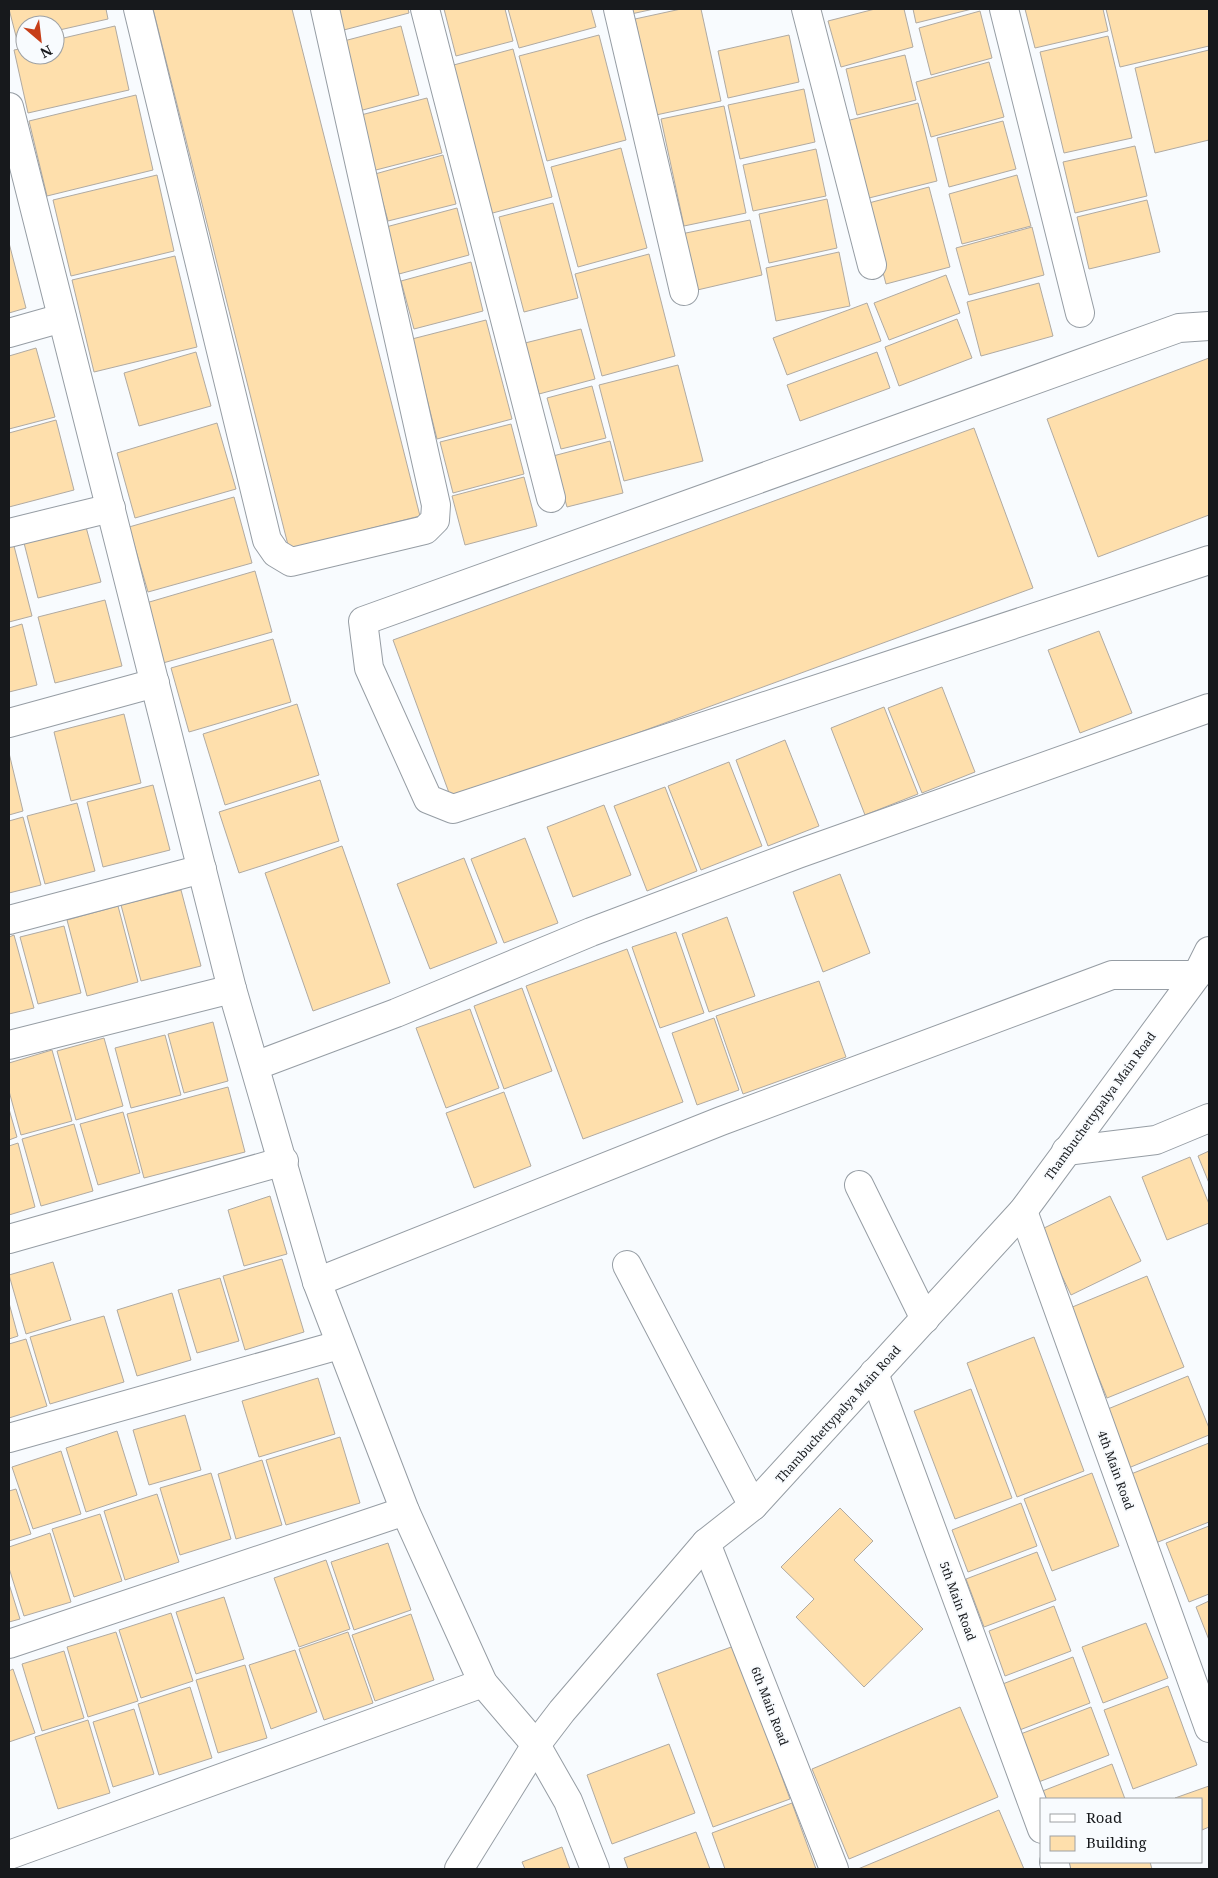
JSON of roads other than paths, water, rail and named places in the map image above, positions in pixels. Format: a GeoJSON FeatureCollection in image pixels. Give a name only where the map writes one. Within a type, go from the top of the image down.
{"type":"FeatureCollection","features":[{"type":"Feature","properties":{"kind":"street"},"geometry":{"type":"LineString","coordinates":[[138,9],[267,540],[276,553],[291,562],[425,530],[435,520],[436,505],[325,9]]}},
{"type":"Feature","properties":{"kind":"street"},"geometry":{"type":"LineString","coordinates":[[425,9],[551,498]]}},
{"type":"Feature","properties":{"kind":"street"},"geometry":{"type":"LineString","coordinates":[[618,9],[684,291]]}},
{"type":"Feature","properties":{"kind":"street"},"geometry":{"type":"LineString","coordinates":[[806,9],[872,265]]}},
{"type":"Feature","properties":{"kind":"street"},"geometry":{"type":"LineString","coordinates":[[1004,9],[1080,313]]}},
{"type":"Feature","properties":{"kind":"street"},"geometry":{"type":"LineString","coordinates":[[9,107],[13,138],[111,508],[232,989],[284,1161],[317,1282],[339,1345],[405,1511],[483,1683],[536,1745],[568,1801],[595,1869]]}},
{"type":"Feature","properties":{"kind":"street"},"geometry":{"type":"LineString","coordinates":[[9,332],[62,318]]}},
{"type":"Feature","properties":{"kind":"street"},"geometry":{"type":"LineString","coordinates":[[1209,326],[1179,328],[362,620],[369,668],[428,799],[453,809],[1209,560]]}},
{"type":"Feature","properties":{"kind":"street"},"geometry":{"type":"LineString","coordinates":[[9,533],[111,508]]}},
{"type":"Feature","properties":{"kind":"street"},"geometry":{"type":"LineString","coordinates":[[9,723],[155,683]]}},
{"type":"Feature","properties":{"kind":"street"},"geometry":{"type":"LineString","coordinates":[[255,1066],[396,1012],[591,932],[798,854],[1209,708]]}},
{"type":"Feature","properties":{"kind":"street"},"geometry":{"type":"LineString","coordinates":[[9,920],[202,870]]}},
{"type":"Feature","properties":{"kind":"street","name":"Thambuchettypalya Main Road"},"geometry":{"type":"LineString","coordinates":[[459,1869],[536,1745],[706,1543],[753,1506],[1023,1211],[1197,975],[1209,951]]}},
{"type":"Feature","properties":{"kind":"street"},"geometry":{"type":"LineString","coordinates":[[317,1282],[721,1120],[1112,975],[1197,975]]}},
{"type":"Feature","properties":{"kind":"street"},"geometry":{"type":"LineString","coordinates":[[9,1045],[232,989]]}},
{"type":"Feature","properties":{"kind":"street"},"geometry":{"type":"LineString","coordinates":[[1066,1151],[1156,1140],[1209,1118]]}},
{"type":"Feature","properties":{"kind":"street"},"geometry":{"type":"LineString","coordinates":[[9,1239],[284,1161]]}},
{"type":"Feature","properties":{"kind":"street"},"geometry":{"type":"LineString","coordinates":[[859,1185],[925,1319]]}},
{"type":"Feature","properties":{"kind":"street","name":"4th Main Road"},"geometry":{"type":"LineString","coordinates":[[1023,1211],[1209,1728]]}},
{"type":"Feature","properties":{"kind":"street"},"geometry":{"type":"LineString","coordinates":[[626,1265],[753,1506]]}},
{"type":"Feature","properties":{"kind":"street"},"geometry":{"type":"LineString","coordinates":[[9,1438],[339,1345]]}},
{"type":"Feature","properties":{"kind":"street","name":"5th Main Road"},"geometry":{"type":"LineString","coordinates":[[874,1373],[1040,1824]]}},
{"type":"Feature","properties":{"kind":"street"},"geometry":{"type":"LineString","coordinates":[[9,1644],[405,1511]]}},
{"type":"Feature","properties":{"kind":"street","name":"6th Main Road"},"geometry":{"type":"LineString","coordinates":[[706,1543],[834,1869]]}},
{"type":"Feature","properties":{"kind":"street"},"geometry":{"type":"LineString","coordinates":[[9,1855],[483,1683]]}}]}
